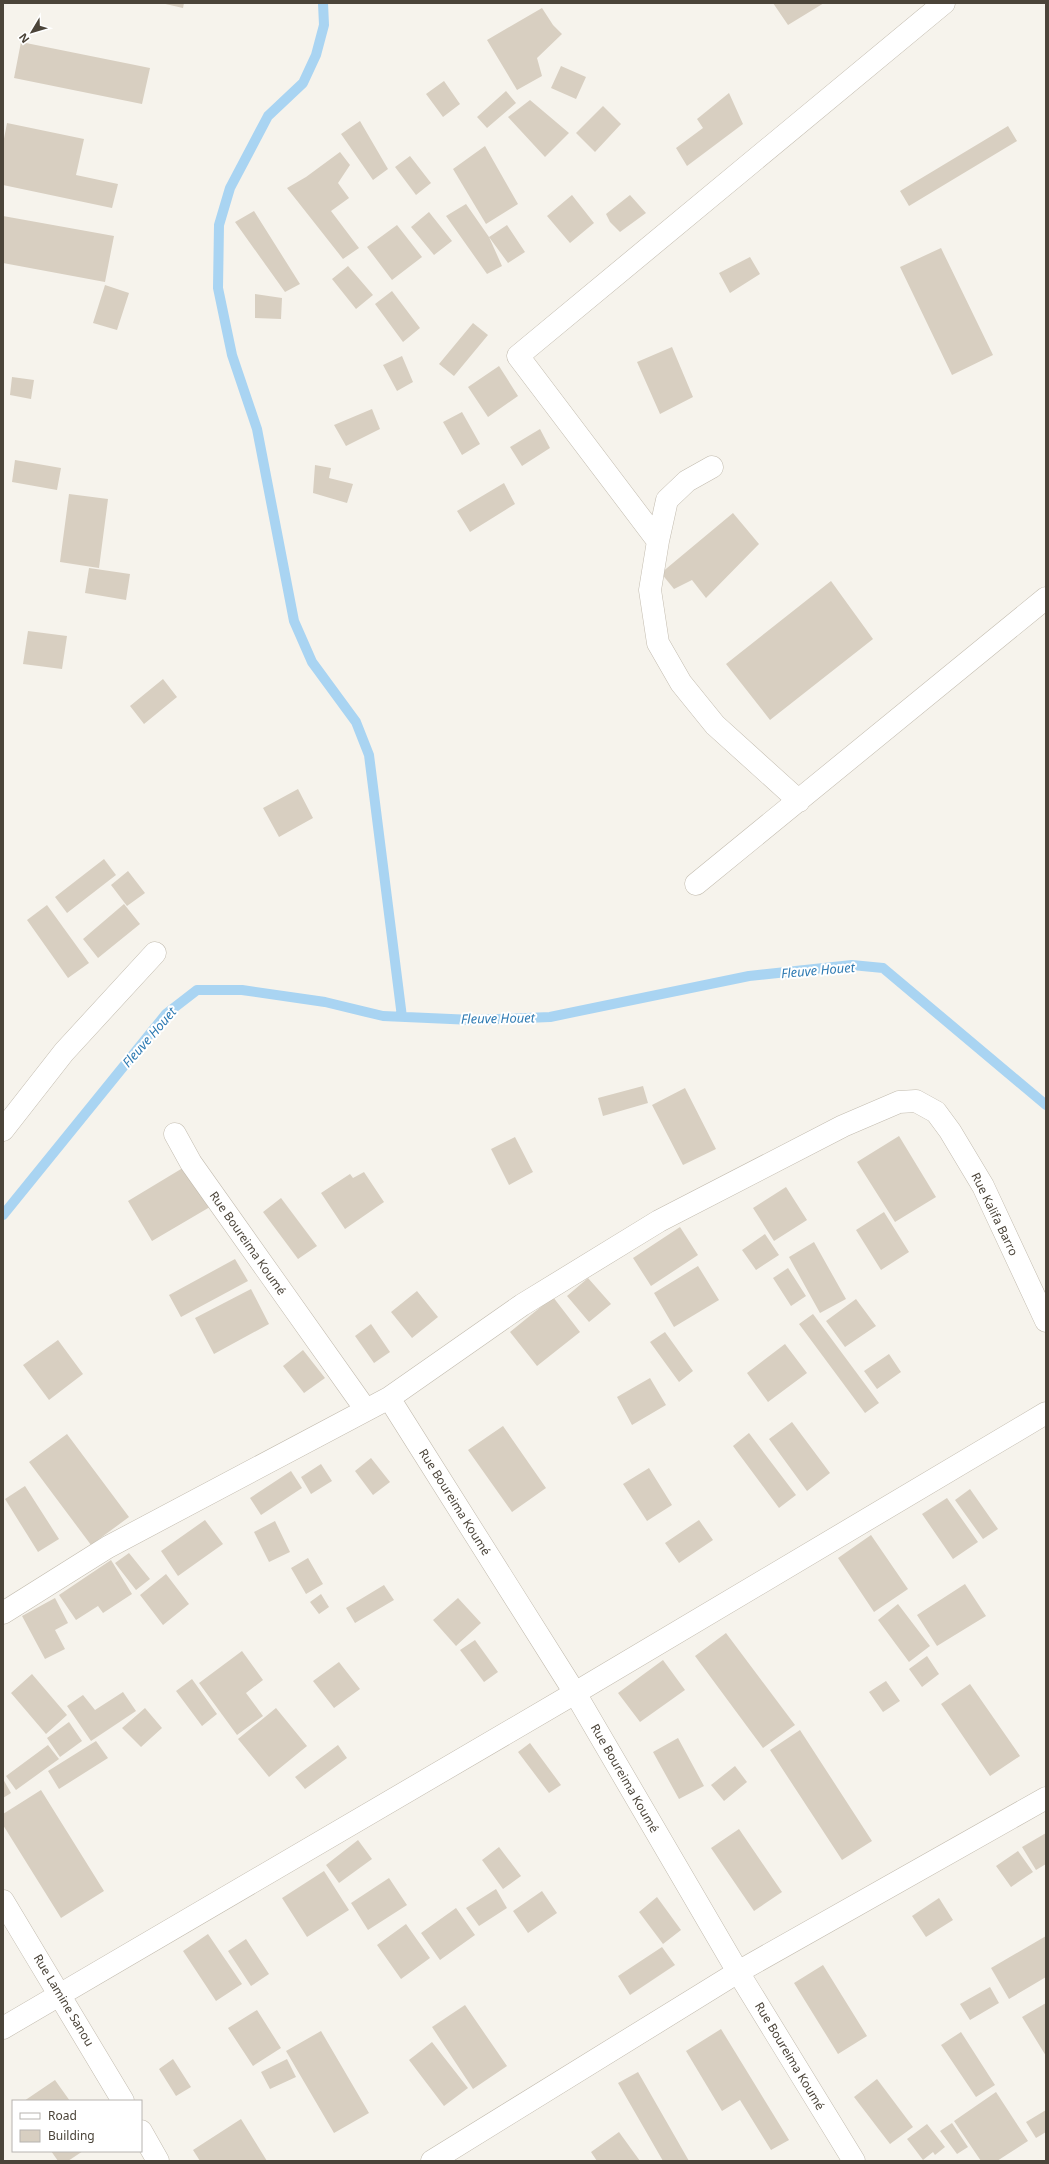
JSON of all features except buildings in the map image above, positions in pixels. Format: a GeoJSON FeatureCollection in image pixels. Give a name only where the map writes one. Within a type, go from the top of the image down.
{"type":"FeatureCollection","features":[{"type":"Feature","properties":{"kind":"street"},"geometry":{"type":"LineString","coordinates":[[658,541],[518,356],[944,3]]}},
{"type":"Feature","properties":{"kind":"street"},"geometry":{"type":"LineString","coordinates":[[712,467],[687,481],[667,500],[658,541],[650,590],[658,643],[681,683],[715,725],[799,801]]}},
{"type":"Feature","properties":{"kind":"street"},"geometry":{"type":"LineString","coordinates":[[696,884],[1046,598]]}},
{"type":"Feature","properties":{"kind":"street"},"geometry":{"type":"LineString","coordinates":[[3,1130],[64,1052],[155,953]]}},
{"type":"Feature","properties":{"kind":"street","name":"Rue Kalifa Barro"},"geometry":{"type":"LineString","coordinates":[[389,1398],[522,1305],[659,1221],[843,1126],[899,1102],[916,1101],[936,1112],[950,1131],[983,1186],[1046,1321]]}},
{"type":"Feature","properties":{"kind":"street","name":"Rue Boureima Koumé"},"geometry":{"type":"LineString","coordinates":[[175,1134],[191,1163],[366,1410]]}},
{"type":"Feature","properties":{"kind":"street"},"geometry":{"type":"LineString","coordinates":[[3,1614],[108,1547],[389,1398]]}},
{"type":"Feature","properties":{"kind":"street","name":"Rue Boureima Koumé"},"geometry":{"type":"LineString","coordinates":[[389,1398],[575,1693],[738,1972],[854,2161]]}},
{"type":"Feature","properties":{"kind":"street"},"geometry":{"type":"LineString","coordinates":[[3,2028],[575,1693],[1046,1413]]}},
{"type":"Feature","properties":{"kind":"street"},"geometry":{"type":"LineString","coordinates":[[432,2161],[738,1972],[1046,1798]]}},
{"type":"Feature","properties":{"kind":"street","name":"Rue Lamine Sanou"},"geometry":{"type":"LineString","coordinates":[[3,1900],[122,2100]]}},
{"type":"Feature","properties":{"kind":"street"},"geometry":{"type":"LineString","coordinates":[[142,2133],[158,2161]]}},
{"type":"Feature","properties":{"kind":"waterway"},"geometry":{"type":"LineString","coordinates":[[323,3],[324,25],[316,55],[303,83],[268,116],[230,188],[219,225],[218,288],[232,355],[257,429],[294,621],[312,662],[356,722],[369,755],[402,1017]]}},
{"type":"Feature","properties":{"kind":"waterway","name":"Fleuve Houet"},"geometry":{"type":"LineString","coordinates":[[3,1215],[166,1014],[197,990],[242,990],[325,1002],[383,1016],[473,1020],[550,1017],[749,976],[852,965],[883,968],[1046,1105]]}}]}
